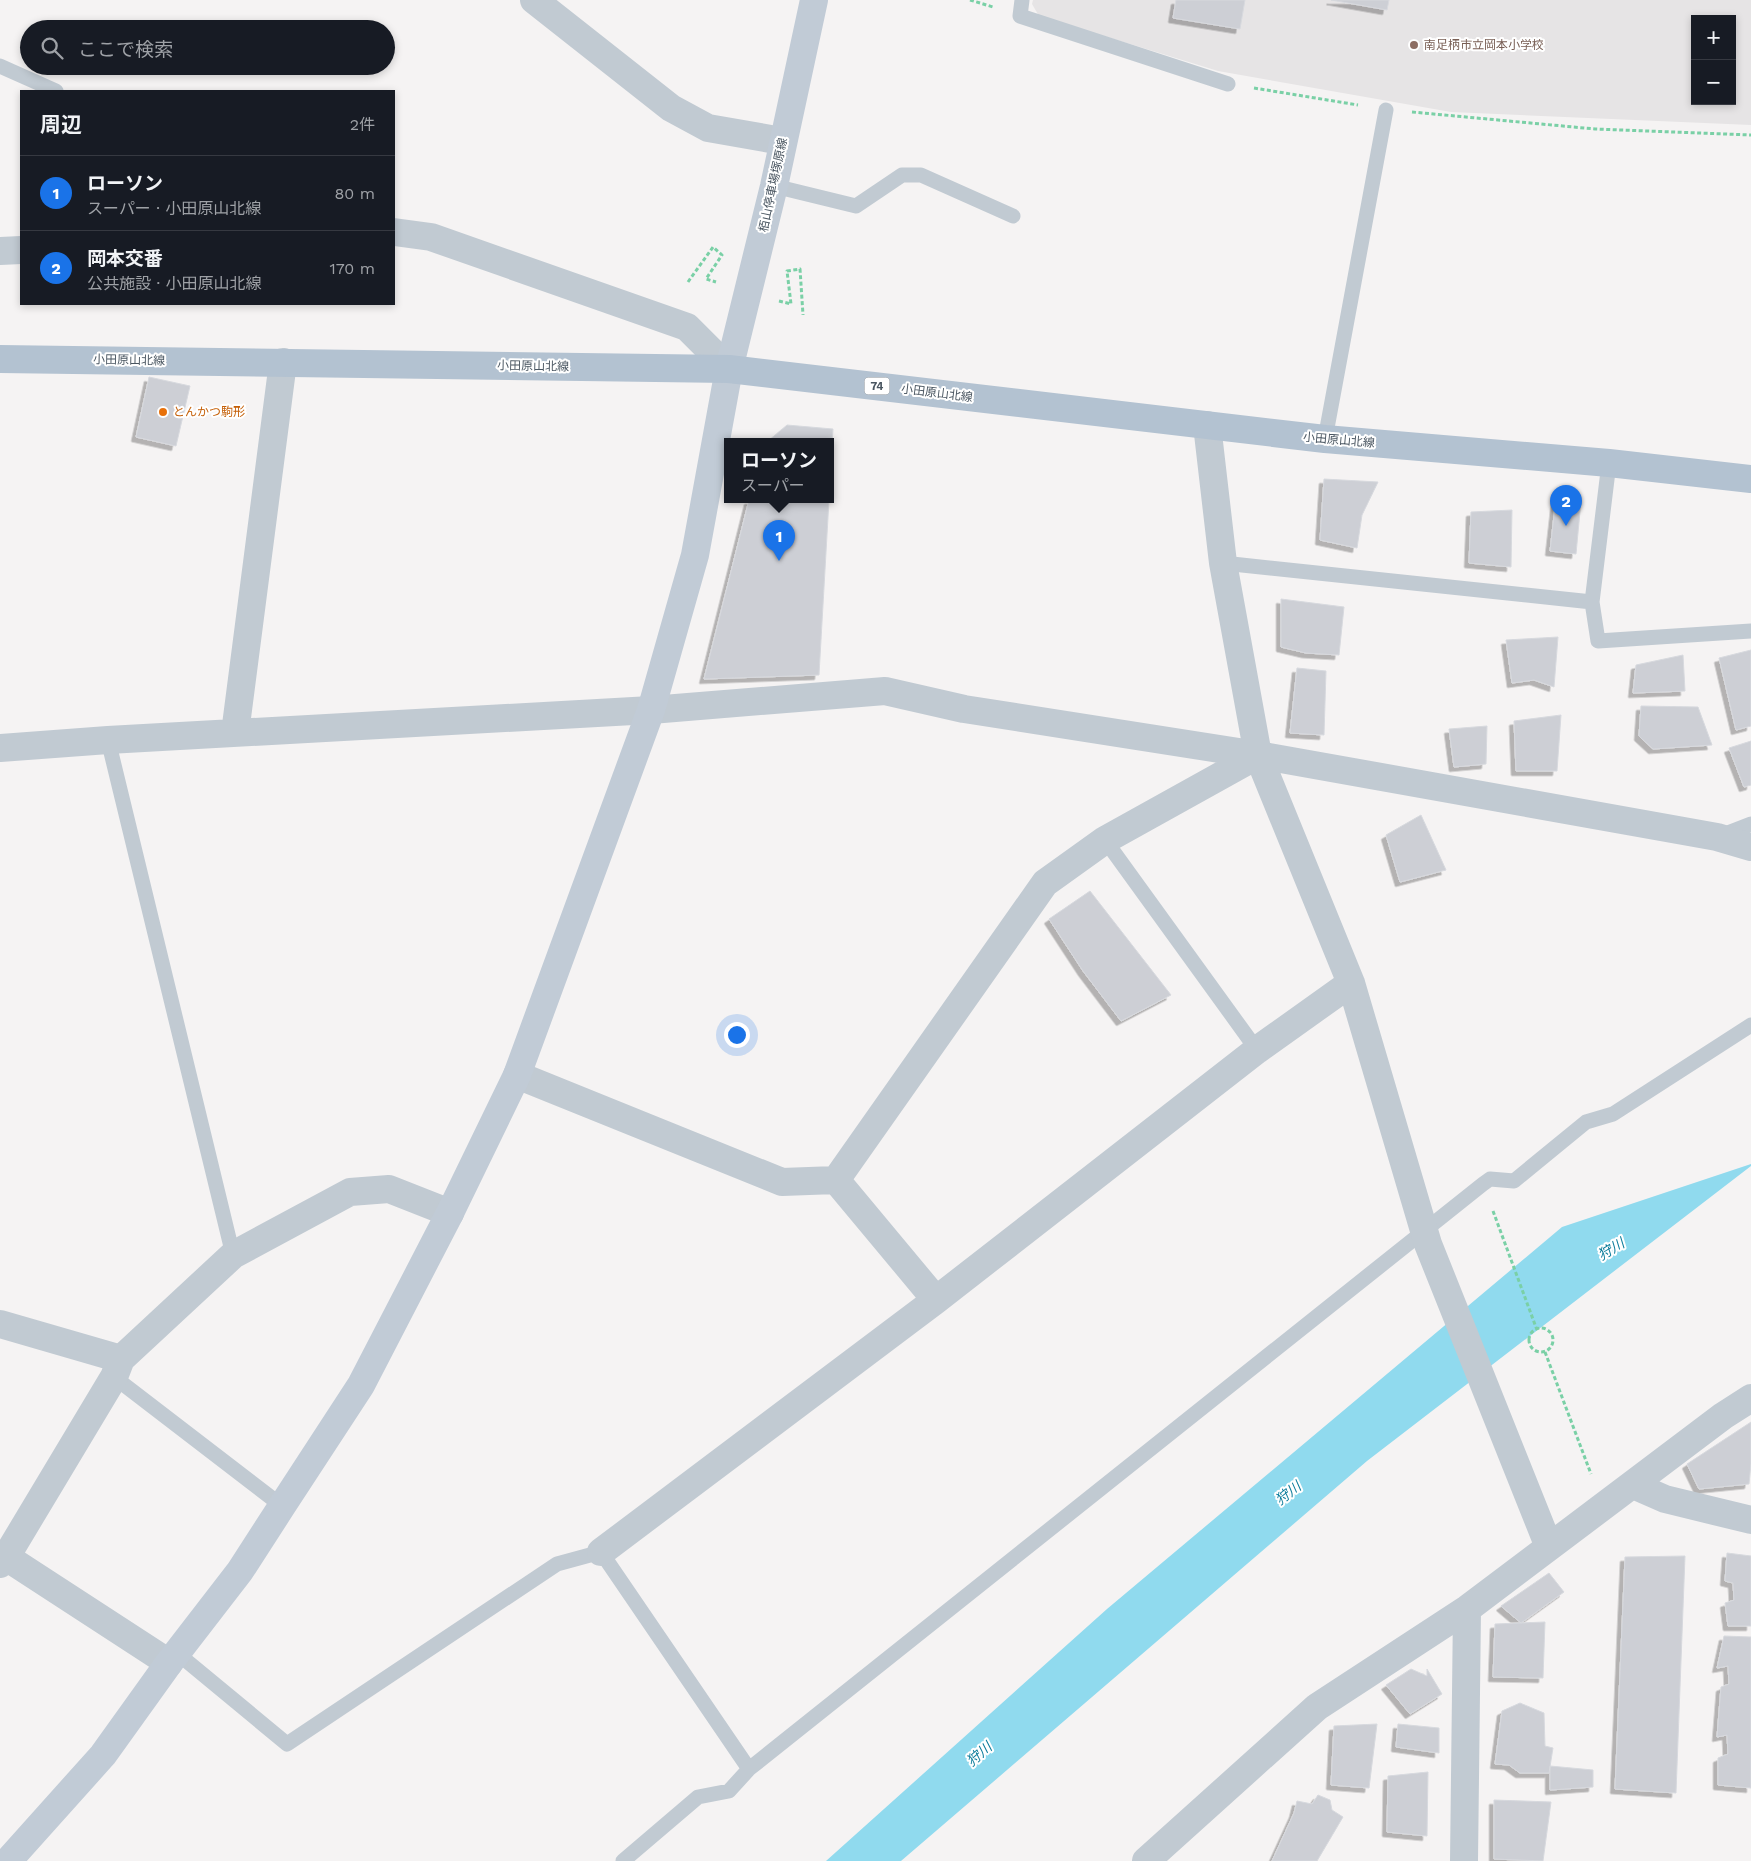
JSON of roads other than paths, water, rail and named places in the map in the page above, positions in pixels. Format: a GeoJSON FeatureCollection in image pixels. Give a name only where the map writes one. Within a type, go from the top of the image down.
{"type":"FeatureCollection","features":[{"type":"Feature","properties":{"kind":"main road","name":"小田原山北線"},"geometry":{"type":"LineString","coordinates":[[0,358],[729,369],[1325,439],[1609,463],[1751,479]]}},
{"type":"Feature","properties":{"kind":"street"},"geometry":{"type":"LineString","coordinates":[[534,0],[671,108],[708,128],[782,141]]}},
{"type":"Feature","properties":{"kind":"street","name":"栢山停車場塚原線"},"geometry":{"type":"LineString","coordinates":[[8,1861],[104,1755],[173,1658],[240,1571],[361,1385],[450,1213],[518,1075],[651,710],[695,555],[729,369],[774,186],[782,141],[814,0]]}},
{"type":"Feature","properties":{"kind":"street"},"geometry":{"type":"LineString","coordinates":[[395,232],[431,237],[687,327],[729,369]]}},
{"type":"Feature","properties":{"kind":"street"},"geometry":{"type":"LineString","coordinates":[[0,251],[20,250]]}},
{"type":"Feature","properties":{"kind":"street"},"geometry":{"type":"LineString","coordinates":[[235,733],[283,362]]}},
{"type":"Feature","properties":{"kind":"street"},"geometry":{"type":"LineString","coordinates":[[1207,426],[1223,563],[1258,755],[1351,983],[1426,1238],[1545,1537]]}},
{"type":"Feature","properties":{"kind":"street"},"geometry":{"type":"LineString","coordinates":[[0,748],[108,740],[651,710],[885,692],[964,709],[1258,755],[1716,837],[1751,847]]}},
{"type":"Feature","properties":{"kind":"street"},"geometry":{"type":"LineString","coordinates":[[836,1180],[1045,883],[1105,840],[1258,755]]}},
{"type":"Feature","properties":{"kind":"street"},"geometry":{"type":"LineString","coordinates":[[601,1552],[936,1300],[1257,1050],[1351,983]]}},
{"type":"Feature","properties":{"kind":"street"},"geometry":{"type":"LineString","coordinates":[[518,1075],[782,1182],[836,1180]]}},
{"type":"Feature","properties":{"kind":"street"},"geometry":{"type":"LineString","coordinates":[[836,1180],[936,1300]]}},
{"type":"Feature","properties":{"kind":"street"},"geometry":{"type":"LineString","coordinates":[[173,1658],[3,1560],[118,1368],[233,1256],[350,1192],[389,1189],[450,1213]]}},
{"type":"Feature","properties":{"kind":"street"},"geometry":{"type":"LineString","coordinates":[[0,1324],[118,1368]]}},
{"type":"Feature","properties":{"kind":"street"},"geometry":{"type":"LineString","coordinates":[[1146,1861],[1317,1706],[1467,1609],[1545,1537],[1604,1507],[1723,1416],[1751,1398]]}},
{"type":"Feature","properties":{"kind":"street"},"geometry":{"type":"LineString","coordinates":[[1633,1485],[1665,1499],[1751,1520]]}},
{"type":"Feature","properties":{"kind":"street"},"geometry":{"type":"LineString","coordinates":[[1464,1861],[1467,1609]]}},
{"type":"Feature","properties":{"kind":"lane"},"geometry":{"type":"LineString","coordinates":[[1022,0],[1020,16],[1228,84]]}},
{"type":"Feature","properties":{"kind":"lane"},"geometry":{"type":"LineString","coordinates":[[0,66],[20,75]]}},
{"type":"Feature","properties":{"kind":"lane"},"geometry":{"type":"LineString","coordinates":[[20,75],[54,90]]}},
{"type":"Feature","properties":{"kind":"lane"},"geometry":{"type":"LineString","coordinates":[[1325,439],[1386,110]]}},
{"type":"Feature","properties":{"kind":"lane"},"geometry":{"type":"LineString","coordinates":[[774,186],[856,206],[902,175],[921,175],[1014,216]]}},
{"type":"Feature","properties":{"kind":"lane"},"geometry":{"type":"LineString","coordinates":[[1609,463],[1592,602],[1598,641],[1751,631]]}},
{"type":"Feature","properties":{"kind":"lane"},"geometry":{"type":"LineString","coordinates":[[1223,563],[1592,602]]}},
{"type":"Feature","properties":{"kind":"lane"},"geometry":{"type":"LineString","coordinates":[[108,740],[233,1256]]}},
{"type":"Feature","properties":{"kind":"lane"},"geometry":{"type":"LineString","coordinates":[[1716,837],[1751,824]]}},
{"type":"Feature","properties":{"kind":"lane"},"geometry":{"type":"LineString","coordinates":[[1105,840],[1257,1050]]}},
{"type":"Feature","properties":{"kind":"lane"},"geometry":{"type":"LineString","coordinates":[[623,1861],[698,1797],[729,1791],[749,1769],[1426,1238],[1483,1184],[1490,1179],[1514,1181],[1586,1122],[1613,1114],[1751,1025]]}},
{"type":"Feature","properties":{"kind":"lane"},"geometry":{"type":"LineString","coordinates":[[118,1368],[282,1506]]}},
{"type":"Feature","properties":{"kind":"lane"},"geometry":{"type":"LineString","coordinates":[[173,1658],[288,1744],[557,1564],[601,1552],[749,1769]]}},
{"type":"Feature","properties":{"kind":"water","name":"狩川"},"geometry":{"type":"Polygon","coordinates":[[[1751,1164],[1751,1166],[1367,1461],[901,1861],[826,1861],[1107,1609],[1562,1227],[1751,1164]]]}},
{"type":"Feature","properties":{"kind":"place","name":"南足柄市立岡本小学校"},"geometry":{"type":"Point","coordinates":[1414,45]}},
{"type":"Feature","properties":{"kind":"place","name":"とんかつ駒形"},"geometry":{"type":"Point","coordinates":[163,412]}},
{"type":"Feature","properties":{"kind":"place","name":"岡本交番"},"geometry":{"type":"Point","coordinates":[1566,526]}},
{"type":"Feature","properties":{"kind":"place","name":"ローソン"},"geometry":{"type":"Point","coordinates":[779,561]}}]}
